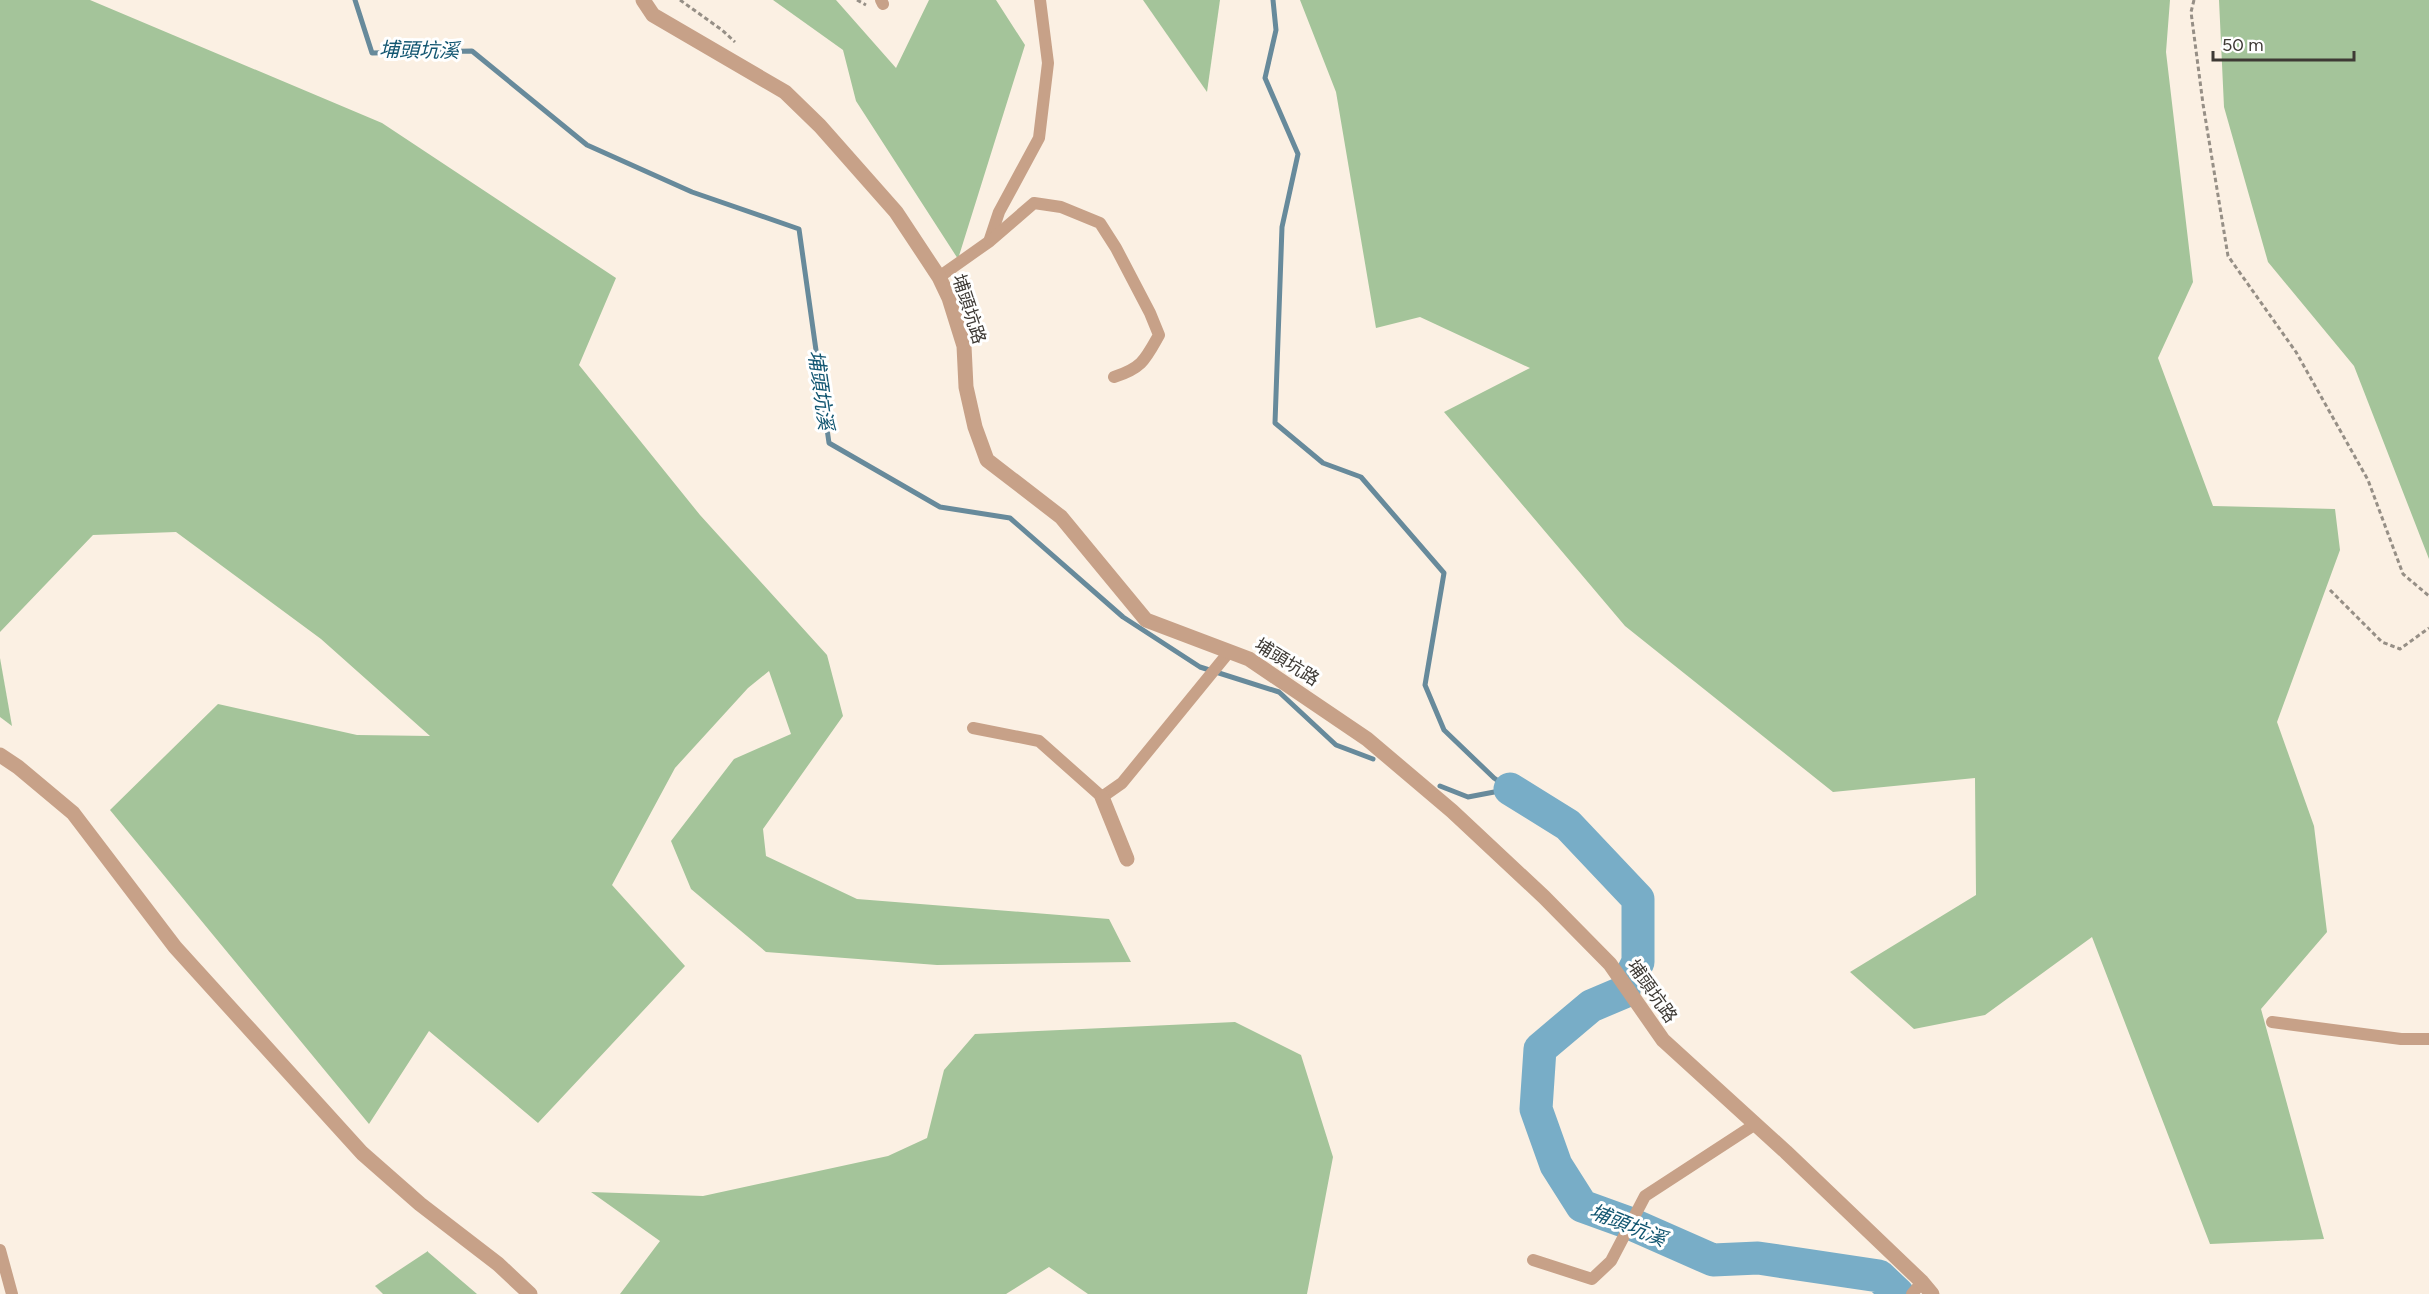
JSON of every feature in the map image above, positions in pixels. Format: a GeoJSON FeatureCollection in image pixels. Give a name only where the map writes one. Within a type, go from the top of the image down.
{"type":"FeatureCollection","features":[{"type":"Feature","properties":{"kind":"street","name":"埔頭坑路"},"geometry":{"type":"LineString","coordinates":[[643,0],[653,15],[785,92],[820,126],[896,212],[939,277],[949,298],[964,346],[966,387],[975,427],[987,460],[1061,518],[1146,620],[1225,656],[1249,659],[1367,739],[1452,811],[1610,964],[1663,1040],[1786,1152],[1922,1290]]}},
{"type":"Feature","properties":{"kind":"street"},"geometry":{"type":"LineString","coordinates":[[0,755],[18,767],[73,813],[176,947],[363,1153],[420,1204],[498,1264],[530,1294]]}},
{"type":"Feature","properties":{"kind":"street"},"geometry":{"type":"LineString","coordinates":[[1102,796],[1127,859]]}},
{"type":"Feature","properties":{"kind":"lane"},"geometry":{"type":"LineString","coordinates":[[990,241],[999,212],[1039,138],[1048,63],[1040,0]]}},
{"type":"Feature","properties":{"kind":"lane"},"geometry":{"type":"LineString","coordinates":[[939,277],[990,241],[1034,203],[1061,207],[1100,223],[1141,294],[1159,335],[1148,356],[1134,370],[1114,377]]}},
{"type":"Feature","properties":{"kind":"lane"},"geometry":{"type":"LineString","coordinates":[[973,728],[1039,741],[1102,796],[1122,783],[1225,656]]}},
{"type":"Feature","properties":{"kind":"lane"},"geometry":{"type":"LineString","coordinates":[[2272,1022],[2401,1039],[2429,1039]]}},
{"type":"Feature","properties":{"kind":"lane"},"geometry":{"type":"LineString","coordinates":[[1533,1260],[1592,1279],[1611,1261],[1645,1196],[1754,1125]]}},
{"type":"Feature","properties":{"kind":"lane"},"geometry":{"type":"LineString","coordinates":[[0,1250],[12,1294]]}},
{"type":"Feature","properties":{"kind":"path"},"geometry":{"type":"LineString","coordinates":[[2194,0],[2191,12],[2198,70],[2228,256],[2295,352],[2368,480],[2403,574],[2429,596]]}},
{"type":"Feature","properties":{"kind":"path"},"geometry":{"type":"LineString","coordinates":[[2330,590],[2382,642],[2400,649],[2429,628]]}},
{"type":"Feature","properties":{"kind":"green space"},"geometry":{"type":"Polygon","coordinates":[[[0,0],[90,0],[382,123],[616,278],[579,365],[700,515],[827,655],[843,716],[763,829],[766,856],[857,899],[1109,919],[1131,962],[937,965],[766,952],[691,889],[671,841],[734,759],[791,734],[769,671],[748,688],[675,768],[612,885],[685,966],[538,1123],[429,1031],[369,1124],[110,810],[218,704],[357,735],[430,736],[321,639],[176,532],[93,535],[0,632],[0,0]]]}},
{"type":"Feature","properties":{"kind":"green space"},"geometry":{"type":"Polygon","coordinates":[[[773,0],[836,0],[896,68],[929,0],[996,0],[1025,45],[958,259],[856,101],[843,50],[773,0]]]}},
{"type":"Feature","properties":{"kind":"green space"},"geometry":{"type":"Polygon","coordinates":[[[1143,0],[1220,0],[1207,92],[1143,0]]]}},
{"type":"Feature","properties":{"kind":"green space"},"geometry":{"type":"Polygon","coordinates":[[[1300,0],[2170,0],[2166,52],[2193,282],[2158,358],[2213,506],[2335,509],[2340,550],[2277,722],[2314,826],[2327,932],[2261,1009],[2324,1239],[2210,1244],[2092,937],[1985,1015],[1914,1029],[1850,972],[1976,895],[1975,778],[1833,792],[1625,626],[1444,412],[1530,368],[1420,317],[1376,328],[1336,92],[1300,0]]]}},
{"type":"Feature","properties":{"kind":"green space"},"geometry":{"type":"Polygon","coordinates":[[[2219,0],[2429,0],[2429,559],[2354,366],[2268,262],[2224,107],[2219,0]]]}},
{"type":"Feature","properties":{"kind":"green space"},"geometry":{"type":"Polygon","coordinates":[[[0,658],[12,726],[0,717],[0,658]]]}},
{"type":"Feature","properties":{"kind":"green space"},"geometry":{"type":"Polygon","coordinates":[[[1235,1022],[1301,1055],[1333,1157],[1307,1294],[1088,1294],[1049,1267],[1006,1294],[620,1294],[660,1241],[591,1192],[703,1196],[888,1156],[927,1138],[944,1070],[975,1034],[1235,1022]]]}},
{"type":"Feature","properties":{"kind":"green space"},"geometry":{"type":"Polygon","coordinates":[[[428,1251],[477,1294],[383,1294],[375,1286],[428,1251]]]}},
{"type":"Feature","properties":{"kind":"waterway","name":"埔頭坑溪"},"geometry":{"type":"LineString","coordinates":[[355,0],[372,53],[472,51],[587,145],[692,192],[799,229],[829,443],[940,507],[1010,518],[1123,617],[1200,667],[1279,692],[1336,745],[1373,759]]}},
{"type":"Feature","properties":{"kind":"waterway"},"geometry":{"type":"LineString","coordinates":[[1273,0],[1276,30],[1265,78],[1298,154],[1282,227],[1275,423],[1323,463],[1361,477],[1444,573],[1425,685],[1444,730],[1494,778],[1510,789]]}},
{"type":"Feature","properties":{"kind":"waterway","name":"埔頭坑溪"},"geometry":{"type":"LineString","coordinates":[[1440,786],[1468,797],[1510,789]]}},
{"type":"Feature","properties":{"kind":"waterway","name":"埔頭坑溪"},"geometry":{"type":"LineString","coordinates":[[1510,789],[1568,825],[1638,899],[1638,962],[1633,972]]}},
{"type":"Feature","properties":{"kind":"waterway","name":"埔頭坑溪"},"geometry":{"type":"LineString","coordinates":[[1624,992],[1591,1006],[1540,1049],[1536,1109],[1556,1165],[1582,1206],[1629,1223],[1713,1260],[1758,1258],[1879,1276],[1898,1294]]}}]}
